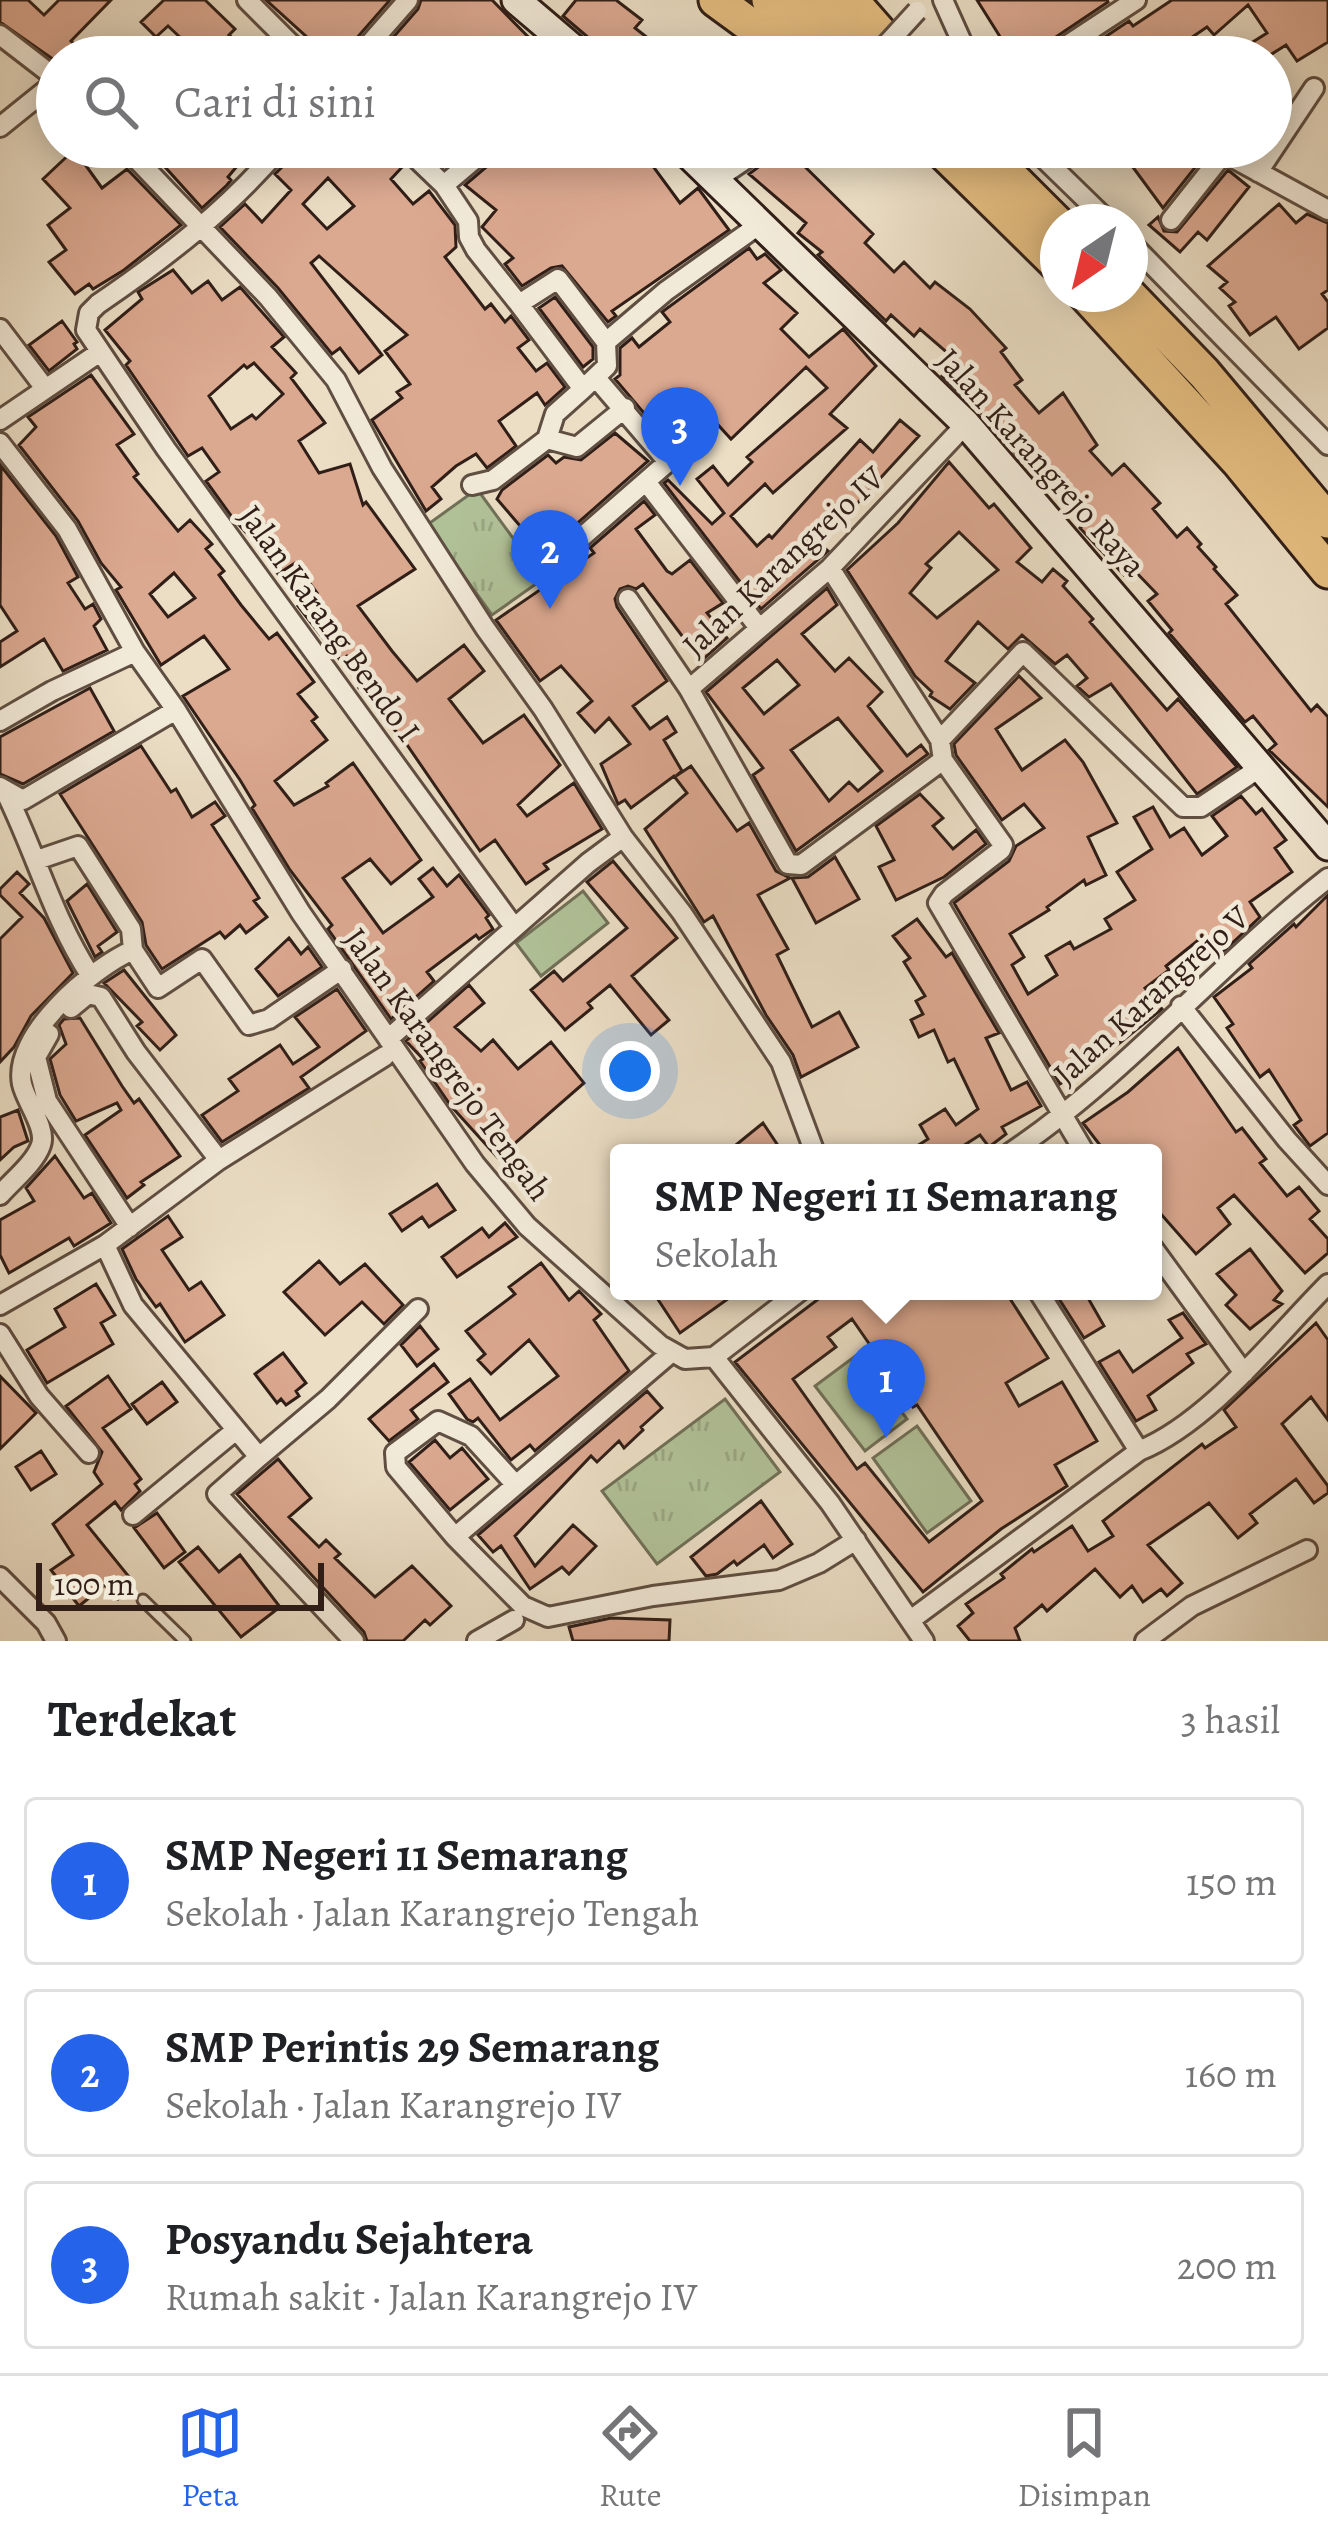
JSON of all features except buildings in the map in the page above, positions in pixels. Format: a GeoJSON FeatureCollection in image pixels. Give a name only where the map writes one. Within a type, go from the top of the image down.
{"type":"FeatureCollection","features":[{"type":"Feature","properties":{"kind":"highway"},"geometry":{"type":"LineString","coordinates":[[716,0],[765,36]]}},
{"type":"Feature","properties":{"kind":"highway"},"geometry":{"type":"LineString","coordinates":[[769,0],[812,36]]}},
{"type":"Feature","properties":{"kind":"highway"},"geometry":{"type":"LineString","coordinates":[[809,0],[851,36]]}},
{"type":"Feature","properties":{"kind":"highway"},"geometry":{"type":"LineString","coordinates":[[851,0],[883,36]]}},
{"type":"Feature","properties":{"kind":"highway"},"geometry":{"type":"LineString","coordinates":[[946,168],[1018,222]]}},
{"type":"Feature","properties":{"kind":"highway"},"geometry":{"type":"LineString","coordinates":[[960,168],[1040,246]]}},
{"type":"Feature","properties":{"kind":"highway"},"geometry":{"type":"LineString","coordinates":[[1002,168],[1040,206]]}},
{"type":"Feature","properties":{"kind":"highway"},"geometry":{"type":"LineString","coordinates":[[1101,312],[1238,461],[1328,572]]}},
{"type":"Feature","properties":{"kind":"highway"},"geometry":{"type":"LineString","coordinates":[[1145,312],[1204,373],[1328,521]]}},
{"type":"Feature","properties":{"kind":"main road"},"geometry":{"type":"LineString","coordinates":[[516,0],[558,36]]}},
{"type":"Feature","properties":{"kind":"main road","name":"Jalan Karangrejo Raya"},"geometry":{"type":"LineString","coordinates":[[703,168],[966,424],[1328,847]]}},
{"type":"Feature","properties":{"kind":"street"},"geometry":{"type":"LineString","coordinates":[[247,0],[283,36]]}},
{"type":"Feature","properties":{"kind":"street"},"geometry":{"type":"LineString","coordinates":[[378,36],[408,0]]}},
{"type":"Feature","properties":{"kind":"street"},"geometry":{"type":"LineString","coordinates":[[894,36],[917,11],[940,0],[958,36]]}},
{"type":"Feature","properties":{"kind":"street"},"geometry":{"type":"LineString","coordinates":[[1087,36],[1136,0]]}},
{"type":"Feature","properties":{"kind":"street"},"geometry":{"type":"LineString","coordinates":[[0,35],[36,63]]}},
{"type":"Feature","properties":{"kind":"street"},"geometry":{"type":"LineString","coordinates":[[1292,121],[1314,88]]}},
{"type":"Feature","properties":{"kind":"street"},"geometry":{"type":"LineString","coordinates":[[0,127],[36,97]]}},
{"type":"Feature","properties":{"kind":"street"},"geometry":{"type":"LineString","coordinates":[[144,168],[268,297],[336,380],[382,468],[623,837],[682,913],[781,1062],[812,1144]]}},
{"type":"Feature","properties":{"kind":"street"},"geometry":{"type":"LineString","coordinates":[[0,420],[100,352],[86,330],[89,313],[201,230],[263,168]]}},
{"type":"Feature","properties":{"kind":"street"},"geometry":{"type":"LineString","coordinates":[[427,168],[445,185],[468,221],[476,250],[519,304],[590,384],[625,409],[668,460],[582,536]]}},
{"type":"Feature","properties":{"kind":"street"},"geometry":{"type":"LineString","coordinates":[[445,185],[465,168]]}},
{"type":"Feature","properties":{"kind":"street"},"geometry":{"type":"LineString","coordinates":[[715,180],[733,168]]}},
{"type":"Feature","properties":{"kind":"street"},"geometry":{"type":"LineString","coordinates":[[1054,168],[1091,204]]}},
{"type":"Feature","properties":{"kind":"street"},"geometry":{"type":"LineString","coordinates":[[1171,220],[1206,168]]}},
{"type":"Feature","properties":{"kind":"street"},"geometry":{"type":"LineString","coordinates":[[1251,168],[1328,210]]}},
{"type":"Feature","properties":{"kind":"street"},"geometry":{"type":"LineString","coordinates":[[1258,172],[1261,168]]}},
{"type":"Feature","properties":{"kind":"street"},"geometry":{"type":"LineString","coordinates":[[606,342],[666,291],[760,224]]}},
{"type":"Feature","properties":{"kind":"street"},"geometry":{"type":"LineString","coordinates":[[1148,260],[1328,445]]}},
{"type":"Feature","properties":{"kind":"street"},"geometry":{"type":"LineString","coordinates":[[472,485],[493,480],[547,439],[555,414],[608,366],[606,342],[558,279],[519,304]]}},
{"type":"Feature","properties":{"kind":"street"},"geometry":{"type":"LineString","coordinates":[[0,329],[44,387]]}},
{"type":"Feature","properties":{"kind":"street","name":"Jalan Karang Bendo I"},"geometry":{"type":"LineString","coordinates":[[100,352],[514,927]]}},
{"type":"Feature","properties":{"kind":"street"},"geometry":{"type":"LineString","coordinates":[[547,439],[577,447],[625,409]]}},
{"type":"Feature","properties":{"kind":"street","name":"Jalan Karangrejo IV"},"geometry":{"type":"LineString","coordinates":[[689,689],[830,568],[966,424]]}},
{"type":"Feature","properties":{"kind":"street","name":"Jalan Karangrejo Tengah"},"geometry":{"type":"LineString","coordinates":[[0,443],[71,536],[135,652],[342,969],[387,1047],[527,1226],[610,1298]]}},
{"type":"Feature","properties":{"kind":"street"},"geometry":{"type":"LineString","coordinates":[[647,483],[759,628]]}},
{"type":"Feature","properties":{"kind":"street"},"geometry":{"type":"LineString","coordinates":[[830,568],[1004,847],[938,904],[1079,1144]]}},
{"type":"Feature","properties":{"kind":"street"},"geometry":{"type":"LineString","coordinates":[[628,599],[689,689],[791,866],[801,865],[942,750],[1023,652],[1184,807],[1201,807],[1261,767]]}},
{"type":"Feature","properties":{"kind":"street"},"geometry":{"type":"LineString","coordinates":[[0,722],[68,682],[135,652]]}},
{"type":"Feature","properties":{"kind":"street"},"geometry":{"type":"LineString","coordinates":[[3,790],[23,800],[176,710]]}},
{"type":"Feature","properties":{"kind":"street"},"geometry":{"type":"LineString","coordinates":[[3,790],[38,860],[53,911],[90,975]]}},
{"type":"Feature","properties":{"kind":"street"},"geometry":{"type":"LineString","coordinates":[[0,1305],[105,1245],[219,1160],[387,1047],[514,927],[623,837]]}},
{"type":"Feature","properties":{"kind":"street"},"geometry":{"type":"LineString","coordinates":[[0,1195],[40,1149],[43,1138],[22,1086],[22,1053],[90,975],[136,946],[131,929],[78,846],[38,860]]}},
{"type":"Feature","properties":{"kind":"street","name":"Jalan Karangrejo V"},"geometry":{"type":"LineString","coordinates":[[1022,1144],[1153,1036],[1328,878]]}},
{"type":"Feature","properties":{"kind":"street"},"geometry":{"type":"LineString","coordinates":[[134,950],[158,988],[202,959],[249,1025],[268,1019],[342,969]]}},
{"type":"Feature","properties":{"kind":"street"},"geometry":{"type":"LineString","coordinates":[[130,1227],[47,1101],[36,1057],[38,1047],[71,1007],[88,994],[101,997],[136,1052],[219,1160]]}},
{"type":"Feature","properties":{"kind":"street"},"geometry":{"type":"LineString","coordinates":[[1181,1006],[1328,1185]]}},
{"type":"Feature","properties":{"kind":"street"},"geometry":{"type":"LineString","coordinates":[[105,1245],[134,1305],[259,1457]]}},
{"type":"Feature","properties":{"kind":"street"},"geometry":{"type":"LineString","coordinates":[[1162,1260],[1244,1373]]}},
{"type":"Feature","properties":{"kind":"street"},"geometry":{"type":"LineString","coordinates":[[912,1618],[1139,1451],[1160,1442],[1244,1373],[1328,1284]]}},
{"type":"Feature","properties":{"kind":"street","name":"Jalan Karangrejo Tengah"},"geometry":{"type":"LineString","coordinates":[[612,1300],[672,1352]]}},
{"type":"Feature","properties":{"kind":"street"},"geometry":{"type":"LineString","coordinates":[[455,1537],[672,1352],[698,1361],[713,1357],[788,1300]]}},
{"type":"Feature","properties":{"kind":"street"},"geometry":{"type":"LineString","coordinates":[[1044,1300],[1139,1451]]}},
{"type":"Feature","properties":{"kind":"street"},"geometry":{"type":"LineString","coordinates":[[217,1494],[328,1399],[418,1309]]}},
{"type":"Feature","properties":{"kind":"street"},"geometry":{"type":"LineString","coordinates":[[0,1334],[39,1396],[89,1453]]}},
{"type":"Feature","properties":{"kind":"street"},"geometry":{"type":"LineString","coordinates":[[713,1357],[856,1540],[925,1641]]}},
{"type":"Feature","properties":{"kind":"street"},"geometry":{"type":"LineString","coordinates":[[514,1483],[471,1436],[449,1425],[430,1424],[395,1453],[396,1467],[519,1613],[548,1617],[653,1596],[779,1580],[856,1540]]}},
{"type":"Feature","properties":{"kind":"street"},"geometry":{"type":"LineString","coordinates":[[133,1515],[236,1430]]}},
{"type":"Feature","properties":{"kind":"street"},"geometry":{"type":"LineString","coordinates":[[194,1468],[354,1641]]}},
{"type":"Feature","properties":{"kind":"street"},"geometry":{"type":"LineString","coordinates":[[1145,1641],[1192,1606],[1307,1550]]}},
{"type":"Feature","properties":{"kind":"street"},"geometry":{"type":"LineString","coordinates":[[0,1577],[46,1623],[56,1641]]}},
{"type":"Feature","properties":{"kind":"street"},"geometry":{"type":"LineString","coordinates":[[478,1641],[519,1613]]}},
{"type":"Feature","properties":{"kind":"lane"},"geometry":{"type":"LineString","coordinates":[[143,1600],[185,1641]]}},
{"type":"Feature","properties":{"kind":"green space"},"geometry":{"type":"Polygon","coordinates":[[[477,489],[543,579],[492,615],[427,525],[477,489]]]}},
{"type":"Feature","properties":{"kind":"green space"},"geometry":{"type":"Polygon","coordinates":[[[583,891],[608,923],[541,976],[516,943],[583,891]]]}},
{"type":"Feature","properties":{"kind":"green space"},"geometry":{"type":"Polygon","coordinates":[[[858,1354],[907,1419],[865,1451],[815,1386],[858,1354]]]}},
{"type":"Feature","properties":{"kind":"green space"},"geometry":{"type":"Polygon","coordinates":[[[725,1399],[780,1472],[657,1564],[602,1491],[725,1399]]]}},
{"type":"Feature","properties":{"kind":"green space"},"geometry":{"type":"Polygon","coordinates":[[[917,1426],[971,1501],[927,1533],[873,1458],[917,1426]]]}},
{"type":"Feature","properties":{"kind":"place","name":"Posyandu Sejahtera"},"geometry":{"type":"Point","coordinates":[680,486]}},
{"type":"Feature","properties":{"kind":"place","name":"SMP Perintis 29 Semarang"},"geometry":{"type":"Point","coordinates":[550,609]}},
{"type":"Feature","properties":{"kind":"place","name":"SMP Negeri 11 Semarang"},"geometry":{"type":"Point","coordinates":[886,1438]}}]}
